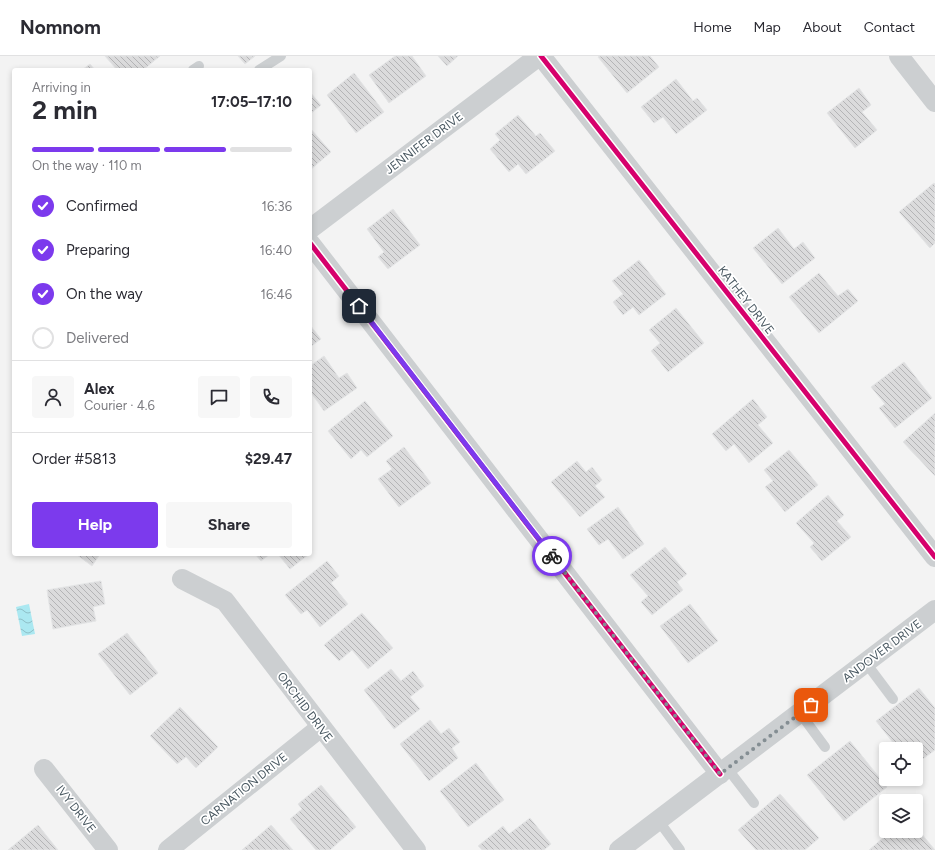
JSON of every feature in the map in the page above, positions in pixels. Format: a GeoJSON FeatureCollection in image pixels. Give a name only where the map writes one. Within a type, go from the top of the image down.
{"type":"FeatureCollection","features":[{"type":"Feature","properties":{"kind":"street","name":"JENNIFER DRIVE"},"geometry":{"type":"LineString","coordinates":[[312,227],[540,56]]}},
{"type":"Feature","properties":{"kind":"street","name":"KATHEY DRIVE"},"geometry":{"type":"LineString","coordinates":[[540,56],[935,557]]}},
{"type":"Feature","properties":{"kind":"street"},"geometry":{"type":"LineString","coordinates":[[899,56],[935,102]]}},
{"type":"Feature","properties":{"kind":"street"},"geometry":{"type":"LineString","coordinates":[[312,246],[724,771]]}},
{"type":"Feature","properties":{"kind":"street","name":"ORCHID DRIVE"},"geometry":{"type":"LineString","coordinates":[[182,579],[225,601],[416,850]]}},
{"type":"Feature","properties":{"kind":"street","name":"ANDOVER DRIVE"},"geometry":{"type":"LineString","coordinates":[[619,850],[934,612]]}},
{"type":"Feature","properties":{"kind":"street","name":"CARNATION DRIVE"},"geometry":{"type":"LineString","coordinates":[[168,850],[321,727]]}},
{"type":"Feature","properties":{"kind":"street","name":"IVY DRIVE"},"geometry":{"type":"LineString","coordinates":[[44,768],[108,850]]}},
{"type":"Feature","properties":{"kind":"lane"},"geometry":{"type":"LineString","coordinates":[[262,68],[281,56]]}},
{"type":"Feature","properties":{"kind":"lane"},"geometry":{"type":"LineString","coordinates":[[866,663],[893,698]]}},
{"type":"Feature","properties":{"kind":"lane"},"geometry":{"type":"LineString","coordinates":[[800,713],[825,747]]}},
{"type":"Feature","properties":{"kind":"lane"},"geometry":{"type":"LineString","coordinates":[[724,771],[754,803]]}},
{"type":"Feature","properties":{"kind":"lane"},"geometry":{"type":"LineString","coordinates":[[658,820],[680,850]]}},
{"type":"Feature","properties":{"kind":"water"},"geometry":{"type":"Polygon","coordinates":[[[29,604],[35,634],[22,636],[16,607],[29,604]]]}},
{"type":"Feature","properties":{"kind":"building"},"geometry":{"type":"Polygon","coordinates":[[[105,56],[160,56],[145,68],[115,68],[105,56]]]}},
{"type":"Feature","properties":{"kind":"building"},"geometry":{"type":"Polygon","coordinates":[[[238,56],[255,56],[245,64],[238,56]]]}},
{"type":"Feature","properties":{"kind":"building"},"geometry":{"type":"Polygon","coordinates":[[[395,56],[412,56],[426,76],[389,103],[369,75],[395,56]]]}},
{"type":"Feature","properties":{"kind":"building"},"geometry":{"type":"Polygon","coordinates":[[[438,56],[458,56],[447,66],[438,56]]]}},
{"type":"Feature","properties":{"kind":"building"},"geometry":{"type":"Polygon","coordinates":[[[650,56],[659,67],[627,93],[598,57],[650,56]]]}},
{"type":"Feature","properties":{"kind":"building"},"geometry":{"type":"Polygon","coordinates":[[[90,64],[93,68],[85,68],[90,64]]]}},
{"type":"Feature","properties":{"kind":"building"},"geometry":{"type":"Polygon","coordinates":[[[354,73],[384,112],[356,133],[327,95],[354,73]]]}},
{"type":"Feature","properties":{"kind":"building"},"geometry":{"type":"Polygon","coordinates":[[[676,79],[693,101],[697,98],[707,110],[676,134],[663,117],[654,123],[641,107],[676,79]]]}},
{"type":"Feature","properties":{"kind":"building"},"geometry":{"type":"Polygon","coordinates":[[[859,88],[871,105],[862,112],[877,130],[855,148],[827,113],[859,88]]]}},
{"type":"Feature","properties":{"kind":"building"},"geometry":{"type":"Polygon","coordinates":[[[312,94],[321,105],[312,112],[312,94]]]}},
{"type":"Feature","properties":{"kind":"building"},"geometry":{"type":"Polygon","coordinates":[[[518,115],[536,136],[540,133],[555,151],[526,174],[518,164],[509,172],[490,149],[500,140],[495,134],[518,115]]]}},
{"type":"Feature","properties":{"kind":"building"},"geometry":{"type":"Polygon","coordinates":[[[312,130],[331,152],[312,168],[312,130]]]}},
{"type":"Feature","properties":{"kind":"building"},"geometry":{"type":"Polygon","coordinates":[[[934,183],[935,243],[930,248],[899,212],[934,183]]]}},
{"type":"Feature","properties":{"kind":"building"},"geometry":{"type":"Polygon","coordinates":[[[393,209],[420,245],[388,269],[378,257],[384,252],[367,229],[393,209]]]}},
{"type":"Feature","properties":{"kind":"building"},"geometry":{"type":"Polygon","coordinates":[[[778,228],[794,249],[803,242],[815,258],[782,284],[753,248],[778,228]]]}},
{"type":"Feature","properties":{"kind":"building"},"geometry":{"type":"Polygon","coordinates":[[[639,260],[666,294],[639,315],[633,307],[623,315],[613,302],[623,294],[612,281],[639,260]]]}},
{"type":"Feature","properties":{"kind":"building"},"geometry":{"type":"Polygon","coordinates":[[[819,273],[838,296],[848,289],[858,301],[819,333],[789,297],[819,273]]]}},
{"type":"Feature","properties":{"kind":"building"},"geometry":{"type":"Polygon","coordinates":[[[676,308],[704,343],[668,372],[651,351],[660,343],[649,330],[676,308]]]}},
{"type":"Feature","properties":{"kind":"building"},"geometry":{"type":"Polygon","coordinates":[[[312,328],[321,339],[312,346],[312,328]]]}},
{"type":"Feature","properties":{"kind":"building"},"geometry":{"type":"Polygon","coordinates":[[[324,356],[339,378],[347,373],[357,388],[324,411],[312,394],[312,365],[324,356]]]}},
{"type":"Feature","properties":{"kind":"building"},"geometry":{"type":"Polygon","coordinates":[[[904,362],[932,398],[895,428],[879,408],[885,404],[871,387],[904,362]]]}},
{"type":"Feature","properties":{"kind":"building"},"geometry":{"type":"Polygon","coordinates":[[[753,399],[767,417],[758,425],[773,443],[749,463],[734,444],[726,451],[712,434],[753,399]]]}},
{"type":"Feature","properties":{"kind":"building"},"geometry":{"type":"Polygon","coordinates":[[[365,401],[393,436],[367,457],[361,450],[351,459],[328,431],[365,401]]]}},
{"type":"Feature","properties":{"kind":"building"},"geometry":{"type":"Polygon","coordinates":[[[935,413],[935,476],[903,442],[935,413]]]}},
{"type":"Feature","properties":{"kind":"building"},"geometry":{"type":"Polygon","coordinates":[[[404,447],[431,483],[399,507],[378,479],[392,469],[386,461],[404,447]]]}},
{"type":"Feature","properties":{"kind":"building"},"geometry":{"type":"Polygon","coordinates":[[[789,450],[818,485],[785,512],[765,487],[773,481],[764,470],[789,450]]]}},
{"type":"Feature","properties":{"kind":"building"},"geometry":{"type":"Polygon","coordinates":[[[577,461],[586,472],[592,467],[602,480],[595,486],[605,497],[580,517],[551,482],[577,461]]]}},
{"type":"Feature","properties":{"kind":"building"},"geometry":{"type":"Polygon","coordinates":[[[828,495],[844,515],[837,521],[851,537],[822,561],[810,547],[814,543],[796,523],[828,495]]]}},
{"type":"Feature","properties":{"kind":"building"},"geometry":{"type":"Polygon","coordinates":[[[618,507],[644,544],[623,559],[608,539],[599,545],[587,529],[618,507]]]}},
{"type":"Feature","properties":{"kind":"building"},"geometry":{"type":"Polygon","coordinates":[[[665,547],[687,574],[677,582],[683,590],[652,615],[641,602],[648,596],[630,575],[665,547]]]}},
{"type":"Feature","properties":{"kind":"building"},"geometry":{"type":"Polygon","coordinates":[[[79,556],[99,556],[92,566],[79,556]]]}},
{"type":"Feature","properties":{"kind":"building"},"geometry":{"type":"Polygon","coordinates":[[[257,556],[267,556],[261,561],[257,556]]]}},
{"type":"Feature","properties":{"kind":"building"},"geometry":{"type":"Polygon","coordinates":[[[280,556],[306,556],[290,569],[280,556]]]}},
{"type":"Feature","properties":{"kind":"building"},"geometry":{"type":"Polygon","coordinates":[[[327,561],[339,576],[331,583],[348,604],[320,627],[307,610],[301,614],[285,595],[327,561]]]}},
{"type":"Feature","properties":{"kind":"building"},"geometry":{"type":"Polygon","coordinates":[[[101,581],[105,604],[93,607],[96,621],[53,629],[47,590],[101,581]]]}},
{"type":"Feature","properties":{"kind":"building"},"geometry":{"type":"Polygon","coordinates":[[[690,604],[718,641],[688,663],[660,626],[690,604]]]}},
{"type":"Feature","properties":{"kind":"building"},"geometry":{"type":"Polygon","coordinates":[[[362,613],[393,648],[368,669],[352,650],[339,661],[324,645],[362,613]]]}},
{"type":"Feature","properties":{"kind":"building"},"geometry":{"type":"Polygon","coordinates":[[[127,633],[158,673],[130,695],[98,654],[127,633]]]}},
{"type":"Feature","properties":{"kind":"building"},"geometry":{"type":"Polygon","coordinates":[[[391,669],[401,681],[413,671],[424,686],[410,697],[420,709],[394,729],[364,690],[391,669]]]}},
{"type":"Feature","properties":{"kind":"building"},"geometry":{"type":"Polygon","coordinates":[[[919,688],[935,708],[935,750],[923,759],[923,742],[892,742],[876,721],[919,688]]]}},
{"type":"Feature","properties":{"kind":"building"},"geometry":{"type":"Polygon","coordinates":[[[180,707],[218,747],[196,768],[186,757],[177,764],[150,736],[180,707]]]}},
{"type":"Feature","properties":{"kind":"building"},"geometry":{"type":"Polygon","coordinates":[[[430,720],[441,734],[449,728],[460,742],[452,748],[458,758],[429,781],[400,744],[430,720]]]}},
{"type":"Feature","properties":{"kind":"building"},"geometry":{"type":"Polygon","coordinates":[[[850,741],[879,777],[879,786],[887,787],[844,821],[807,775],[850,741]]]}},
{"type":"Feature","properties":{"kind":"building"},"geometry":{"type":"Polygon","coordinates":[[[476,763],[504,800],[468,827],[440,791],[476,763]]]}},
{"type":"Feature","properties":{"kind":"building"},"geometry":{"type":"Polygon","coordinates":[[[321,785],[356,827],[330,850],[316,850],[290,819],[302,809],[298,804],[321,785]]]}},
{"type":"Feature","properties":{"kind":"building"},"geometry":{"type":"Polygon","coordinates":[[[780,794],[819,838],[805,850],[756,850],[738,830],[780,794]]]}},
{"type":"Feature","properties":{"kind":"building"},"geometry":{"type":"Polygon","coordinates":[[[530,818],[551,844],[544,850],[482,850],[478,846],[503,826],[509,834],[530,818]]]}},
{"type":"Feature","properties":{"kind":"building"},"geometry":{"type":"Polygon","coordinates":[[[38,825],[58,850],[8,850],[38,825]]]}},
{"type":"Feature","properties":{"kind":"building"},"geometry":{"type":"Polygon","coordinates":[[[271,825],[293,850],[242,850],[271,825]]]}},
{"type":"Feature","properties":{"kind":"building"},"geometry":{"type":"Polygon","coordinates":[[[923,835],[935,850],[869,850],[883,838],[923,838],[923,835]]]}},
{"type":"Feature","properties":{"kind":"cycle path"},"geometry":{"type":"LineString","coordinates":[[541,56],[935,557]]}},
{"type":"Feature","properties":{"kind":"cycle path"},"geometry":{"type":"LineString","coordinates":[[312,246],[720,774]]}},
{"type":"Feature","properties":{"kind":"way so far"},"geometry":{"type":"LineString","coordinates":[[552,556],[720,774],[811,705]]}},
{"type":"Feature","properties":{"kind":"route"},"geometry":{"type":"LineString","coordinates":[[359,306],[552,556]]}}]}
